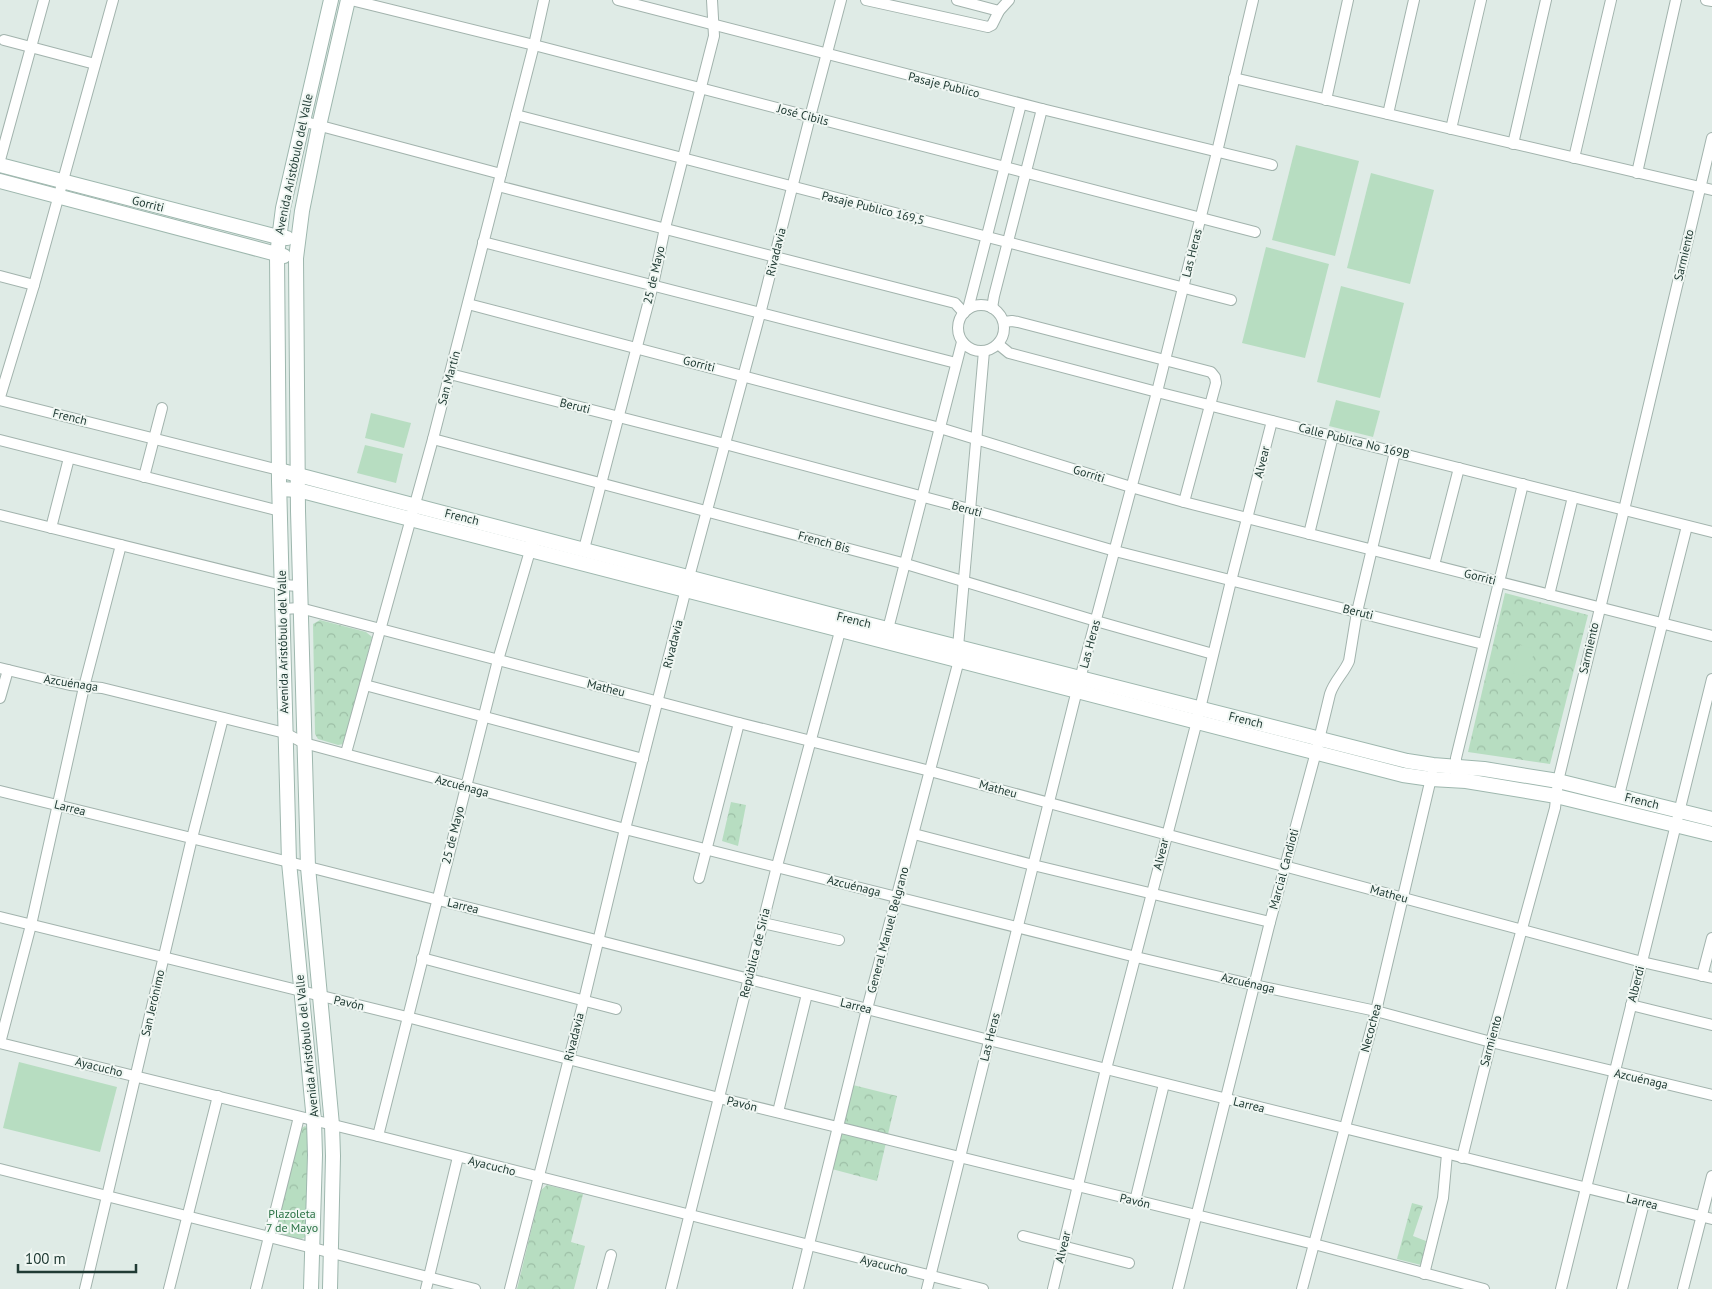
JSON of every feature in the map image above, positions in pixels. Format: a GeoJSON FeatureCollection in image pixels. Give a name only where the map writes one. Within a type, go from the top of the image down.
{"type":"FeatureCollection","features":[{"type":"Feature","properties":{"kind":"main road","name":"Avenida Aristóbulo del Valle"},"geometry":{"type":"LineString","coordinates":[[311,1289],[315,1155],[314,1121],[289,862],[279,470],[277,255],[283,208],[331,0]]}},
{"type":"Feature","properties":{"kind":"main road","name":"Avenida Aristóbulo del Valle"},"geometry":{"type":"LineString","coordinates":[[330,1289],[332,1125],[308,867],[300,608],[296,258],[297,238],[319,126],[350,0]]}},
{"type":"Feature","properties":{"kind":"main road","name":"Gorriti"},"geometry":{"type":"LineString","coordinates":[[0,165],[278,238],[297,238]]}},
{"type":"Feature","properties":{"kind":"main road","name":"Gorriti"},"geometry":{"type":"LineString","coordinates":[[1,184],[277,255],[296,258]]}},
{"type":"Feature","properties":{"kind":"main road","name":"French"},"geometry":{"type":"LineString","coordinates":[[279,470],[584,549],[688,584]]}},
{"type":"Feature","properties":{"kind":"main road","name":"French"},"geometry":{"type":"LineString","coordinates":[[280,489],[298,490],[530,550],[688,584],[1318,746],[1407,761],[1432,772],[1456,774],[1585,802],[1712,834]]}},
{"type":"Feature","properties":{"kind":"main road","name":"French"},"geometry":{"type":"LineString","coordinates":[[842,624],[888,629],[959,654]]}},
{"type":"Feature","properties":{"kind":"main road","name":"French"},"geometry":{"type":"LineString","coordinates":[[1456,774],[1484,769],[1558,781],[1712,819]]}},
{"type":"Feature","properties":{"kind":"street"},"geometry":{"type":"LineString","coordinates":[[0,160],[44,0]]}},
{"type":"Feature","properties":{"kind":"street"},"geometry":{"type":"LineString","coordinates":[[0,398],[34,285],[113,0]]}},
{"type":"Feature","properties":{"kind":"street","name":"José Cibils"},"geometry":{"type":"LineString","coordinates":[[350,0],[1255,232]]}},
{"type":"Feature","properties":{"kind":"street","name":"San Martín"},"geometry":{"type":"LineString","coordinates":[[346,753],[433,439],[534,46],[544,0]]}},
{"type":"Feature","properties":{"kind":"street","name":"Pasaje Publico"},"geometry":{"type":"LineString","coordinates":[[618,0],[1021,104],[1272,165]]}},
{"type":"Feature","properties":{"kind":"street","name":"25 de Mayo"},"geometry":{"type":"LineString","coordinates":[[584,549],[702,89],[714,36],[712,0]]}},
{"type":"Feature","properties":{"kind":"street","name":"Rivadavia"},"geometry":{"type":"LineString","coordinates":[[510,1289],[584,1000],[625,829],[841,0]]}},
{"type":"Feature","properties":{"kind":"street"},"geometry":{"type":"LineString","coordinates":[[866,0],[988,27],[992,25],[998,11],[1009,0]]}},
{"type":"Feature","properties":{"kind":"street"},"geometry":{"type":"LineString","coordinates":[[957,0],[998,11]]}},
{"type":"Feature","properties":{"kind":"street","name":"Las Heras"},"geometry":{"type":"LineString","coordinates":[[927,1289],[1079,684],[1157,392],[1218,152],[1253,0]]}},
{"type":"Feature","properties":{"kind":"street"},"geometry":{"type":"LineString","coordinates":[[1326,100],[1348,0]]}},
{"type":"Feature","properties":{"kind":"street"},"geometry":{"type":"LineString","coordinates":[[1388,114],[1414,0]]}},
{"type":"Feature","properties":{"kind":"street"},"geometry":{"type":"LineString","coordinates":[[1452,129],[1481,0]]}},
{"type":"Feature","properties":{"kind":"street"},"geometry":{"type":"LineString","coordinates":[[1513,144],[1546,0]]}},
{"type":"Feature","properties":{"kind":"street"},"geometry":{"type":"LineString","coordinates":[[1574,158],[1611,0]]}},
{"type":"Feature","properties":{"kind":"street"},"geometry":{"type":"LineString","coordinates":[[1637,173],[1676,0]]}},
{"type":"Feature","properties":{"kind":"street"},"geometry":{"type":"LineString","coordinates":[[1706,0],[1712,1]]}},
{"type":"Feature","properties":{"kind":"street"},"geometry":{"type":"LineString","coordinates":[[4,40],[95,64]]}},
{"type":"Feature","properties":{"kind":"street"},"geometry":{"type":"LineString","coordinates":[[1234,78],[1712,190]]}},
{"type":"Feature","properties":{"kind":"street"},"geometry":{"type":"LineString","coordinates":[[966,311],[979,305],[992,308],[998,312],[1004,322],[1004,330],[998,344],[984,351],[972,349],[962,342],[958,327],[966,311],[1021,104]]}},
{"type":"Feature","properties":{"kind":"street"},"geometry":{"type":"LineString","coordinates":[[992,308],[1042,109]]}},
{"type":"Feature","properties":{"kind":"street","name":"Pasaje Publico 169,5"},"geometry":{"type":"LineString","coordinates":[[516,115],[1231,300]]}},
{"type":"Feature","properties":{"kind":"street"},"geometry":{"type":"LineString","coordinates":[[302,121],[501,174]]}},
{"type":"Feature","properties":{"kind":"street","name":"Sarmiento"},"geometry":{"type":"LineString","coordinates":[[1462,1158],[1491,1042],[1555,808],[1558,781],[1712,138]]}},
{"type":"Feature","properties":{"kind":"street"},"geometry":{"type":"LineString","coordinates":[[498,186],[955,304],[966,311]]}},
{"type":"Feature","properties":{"kind":"street"},"geometry":{"type":"LineString","coordinates":[[484,242],[956,363]]}},
{"type":"Feature","properties":{"kind":"street"},"geometry":{"type":"LineString","coordinates":[[0,276],[34,285]]}},
{"type":"Feature","properties":{"kind":"street","name":"Gorriti"},"geometry":{"type":"LineString","coordinates":[[468,304],[940,428],[1184,502],[1712,636]]}},
{"type":"Feature","properties":{"kind":"street"},"geometry":{"type":"LineString","coordinates":[[1004,322],[1018,322],[1211,372],[1215,376],[1216,384],[1184,502]]}},
{"type":"Feature","properties":{"kind":"street"},"geometry":{"type":"LineString","coordinates":[[888,629],[962,342]]}},
{"type":"Feature","properties":{"kind":"street","name":"Calle Publica No 169B"},"geometry":{"type":"LineString","coordinates":[[998,344],[1009,353],[1157,392],[1712,532]]}},
{"type":"Feature","properties":{"kind":"street"},"geometry":{"type":"LineString","coordinates":[[959,654],[969,509],[984,351]]}},
{"type":"Feature","properties":{"kind":"street","name":"Beruti"},"geometry":{"type":"LineString","coordinates":[[450,374],[922,496],[1115,551],[1483,644]]}},
{"type":"Feature","properties":{"kind":"street","name":"French"},"geometry":{"type":"LineString","coordinates":[[0,398],[279,470]]}},
{"type":"Feature","properties":{"kind":"street"},"geometry":{"type":"LineString","coordinates":[[144,477],[162,408]]}},
{"type":"Feature","properties":{"kind":"street","name":"Alvear"},"geometry":{"type":"LineString","coordinates":[[1053,1289],[1106,1069],[1272,421]]}},
{"type":"Feature","properties":{"kind":"street"},"geometry":{"type":"LineString","coordinates":[[1309,534],[1333,436]]}},
{"type":"Feature","properties":{"kind":"street","name":"French Bis"},"geometry":{"type":"LineString","coordinates":[[433,439],[906,564],[1212,654]]}},
{"type":"Feature","properties":{"kind":"street"},"geometry":{"type":"LineString","coordinates":[[0,440],[280,511]]}},
{"type":"Feature","properties":{"kind":"street","name":"Marcial Candioti"},"geometry":{"type":"LineString","coordinates":[[1178,1289],[1284,866],[1318,746],[1332,687],[1349,661],[1357,612],[1395,452]]}},
{"type":"Feature","properties":{"kind":"street"},"geometry":{"type":"LineString","coordinates":[[51,528],[69,458]]}},
{"type":"Feature","properties":{"kind":"street"},"geometry":{"type":"LineString","coordinates":[[1434,565],[1459,468]]}},
{"type":"Feature","properties":{"kind":"street"},"geometry":{"type":"LineString","coordinates":[[1456,774],[1456,758],[1523,484]]}},
{"type":"Feature","properties":{"kind":"street"},"geometry":{"type":"LineString","coordinates":[[1549,595],[1573,497]]}},
{"type":"Feature","properties":{"kind":"street"},"geometry":{"type":"LineString","coordinates":[[0,515],[282,585],[300,586]]}},
{"type":"Feature","properties":{"kind":"street"},"geometry":{"type":"LineString","coordinates":[[1619,795],[1687,526]]}},
{"type":"Feature","properties":{"kind":"street","name":"25 de Mayo"},"geometry":{"type":"LineString","coordinates":[[378,1136],[406,1017],[483,716],[534,536]]}},
{"type":"Feature","properties":{"kind":"street"},"geometry":{"type":"LineString","coordinates":[[0,1043],[32,924],[84,687],[121,545]]}},
{"type":"Feature","properties":{"kind":"street","name":"Matheu"},"geometry":{"type":"LineString","coordinates":[[282,609],[300,608],[1050,802],[1642,962],[1707,977]]}},
{"type":"Feature","properties":{"kind":"street","name":"República de Siria"},"geometry":{"type":"LineString","coordinates":[[671,1289],[777,866],[842,624]]}},
{"type":"Feature","properties":{"kind":"street","name":"General Manuel Belgrano"},"geometry":{"type":"LineString","coordinates":[[798,1289],[867,1009],[914,834],[959,654]]}},
{"type":"Feature","properties":{"kind":"street"},"geometry":{"type":"LineString","coordinates":[[0,698],[4,669]]}},
{"type":"Feature","properties":{"kind":"street","name":"Azcuénaga"},"geometry":{"type":"LineString","coordinates":[[4,669],[70,685],[102,688],[285,733],[304,743],[625,829],[1136,957],[1254,985],[1376,1010],[1491,1042],[1712,1095]]}},
{"type":"Feature","properties":{"kind":"street","name":"Alberdi"},"geometry":{"type":"LineString","coordinates":[[1561,1289],[1712,679]]}},
{"type":"Feature","properties":{"kind":"street"},"geometry":{"type":"LineString","coordinates":[[364,685],[643,759]]}},
{"type":"Feature","properties":{"kind":"street","name":"San Jerónimo"},"geometry":{"type":"LineString","coordinates":[[85,1289],[192,838],[223,718]]}},
{"type":"Feature","properties":{"kind":"street"},"geometry":{"type":"LineString","coordinates":[[699,878],[739,723]]}},
{"type":"Feature","properties":{"kind":"street","name":"Necochea"},"geometry":{"type":"LineString","coordinates":[[1302,1289],[1376,1010],[1404,898],[1432,772]]}},
{"type":"Feature","properties":{"kind":"street","name":"Larrea"},"geometry":{"type":"LineString","coordinates":[[0,791],[437,899],[1164,1084],[1712,1219]]}},
{"type":"Feature","properties":{"kind":"street"},"geometry":{"type":"LineString","coordinates":[[914,834],[1033,865],[1270,922]]}},
{"type":"Feature","properties":{"kind":"street","name":"Pavón"},"geometry":{"type":"LineString","coordinates":[[0,916],[569,1058],[719,1098],[1314,1244],[1424,1274],[1454,1286],[1484,1289]]}},
{"type":"Feature","properties":{"kind":"street"},"geometry":{"type":"LineString","coordinates":[[763,923],[839,940]]}},
{"type":"Feature","properties":{"kind":"street"},"geometry":{"type":"LineString","coordinates":[[1707,977],[1712,938]]}},
{"type":"Feature","properties":{"kind":"street"},"geometry":{"type":"LineString","coordinates":[[422,958],[616,1009]]}},
{"type":"Feature","properties":{"kind":"street"},"geometry":{"type":"LineString","coordinates":[[778,1112],[807,994]]}},
{"type":"Feature","properties":{"kind":"street"},"geometry":{"type":"LineString","coordinates":[[1631,1005],[1712,1026]]}},
{"type":"Feature","properties":{"kind":"street","name":"Ayacucho"},"geometry":{"type":"LineString","coordinates":[[0,1043],[378,1136],[983,1289]]}},
{"type":"Feature","properties":{"kind":"street"},"geometry":{"type":"LineString","coordinates":[[1135,1201],[1164,1084]]}},
{"type":"Feature","properties":{"kind":"street"},"geometry":{"type":"LineString","coordinates":[[169,1289],[218,1096]]}},
{"type":"Feature","properties":{"kind":"street"},"geometry":{"type":"LineString","coordinates":[[256,1289],[299,1117]]}},
{"type":"Feature","properties":{"kind":"street"},"geometry":{"type":"LineString","coordinates":[[1424,1274],[1443,1198],[1447,1154]]}},
{"type":"Feature","properties":{"kind":"street"},"geometry":{"type":"LineString","coordinates":[[426,1289],[458,1157]]}},
{"type":"Feature","properties":{"kind":"street"},"geometry":{"type":"LineString","coordinates":[[0,1169],[475,1289]]}},
{"type":"Feature","properties":{"kind":"street"},"geometry":{"type":"LineString","coordinates":[[1683,1289],[1712,1176]]}},
{"type":"Feature","properties":{"kind":"street"},"geometry":{"type":"LineString","coordinates":[[1622,1289],[1644,1203]]}},
{"type":"Feature","properties":{"kind":"street"},"geometry":{"type":"LineString","coordinates":[[1023,1236],[1129,1263]]}},
{"type":"Feature","properties":{"kind":"street"},"geometry":{"type":"LineString","coordinates":[[602,1289],[611,1255]]}},
{"type":"Feature","properties":{"kind":"green space"},"geometry":{"type":"Polygon","coordinates":[[[1296,145],[1359,161],[1335,256],[1272,240],[1296,145]]]}},
{"type":"Feature","properties":{"kind":"green space"},"geometry":{"type":"Polygon","coordinates":[[[1371,173],[1434,190],[1410,284],[1347,268],[1371,173]]]}},
{"type":"Feature","properties":{"kind":"green space"},"geometry":{"type":"Polygon","coordinates":[[[1266,247],[1329,264],[1305,358],[1242,343],[1266,247]]]}},
{"type":"Feature","properties":{"kind":"green space"},"geometry":{"type":"Polygon","coordinates":[[[1341,286],[1404,303],[1380,398],[1317,382],[1341,286]]]}},
{"type":"Feature","properties":{"kind":"green space"},"geometry":{"type":"Polygon","coordinates":[[[1336,400],[1380,411],[1373,437],[1329,426],[1336,400]]]}},
{"type":"Feature","properties":{"kind":"green space"},"geometry":{"type":"Polygon","coordinates":[[[371,413],[411,423],[404,448],[365,438],[371,413]]]}},
{"type":"Feature","properties":{"kind":"green space"},"geometry":{"type":"Polygon","coordinates":[[[365,445],[403,454],[396,483],[357,473],[365,445]]]}},
{"type":"Feature","properties":{"kind":"green space"},"geometry":{"type":"Polygon","coordinates":[[[1505,593],[1588,615],[1550,764],[1468,752],[1505,593]]]}},
{"type":"Feature","properties":{"kind":"green space"},"geometry":{"type":"Polygon","coordinates":[[[320,620],[366,632],[372,637],[344,744],[338,745],[318,739],[315,734],[313,624],[320,620]]]}},
{"type":"Feature","properties":{"kind":"green space"},"geometry":{"type":"Polygon","coordinates":[[[1520,645],[1535,649],[1527,676],[1513,673],[1520,645]]]}},
{"type":"Feature","properties":{"kind":"green space"},"geometry":{"type":"Polygon","coordinates":[[[731,802],[746,805],[738,846],[722,841],[731,802]]]}},
{"type":"Feature","properties":{"kind":"green space"},"geometry":{"type":"Polygon","coordinates":[[[19,1062],[117,1087],[100,1152],[3,1128],[19,1062]]]}},
{"type":"Feature","properties":{"kind":"green space"},"geometry":{"type":"Polygon","coordinates":[[[849,1084],[897,1096],[877,1181],[828,1168],[849,1084]]]}},
{"type":"Feature","properties":{"kind":"green space","name":"Plazoleta 7 de Mayo"},"geometry":{"type":"Polygon","coordinates":[[[305,1126],[310,1132],[307,1235],[301,1239],[293,1239],[275,1232],[299,1130],[305,1126]]]}},
{"type":"Feature","properties":{"kind":"green space"},"geometry":{"type":"Polygon","coordinates":[[[547,1185],[583,1194],[571,1242],[585,1246],[574,1289],[517,1289],[541,1190],[547,1185]]]}},
{"type":"Feature","properties":{"kind":"green space"},"geometry":{"type":"Polygon","coordinates":[[[1412,1203],[1423,1206],[1413,1236],[1426,1241],[1421,1265],[1397,1259],[1412,1203]]]}}]}
